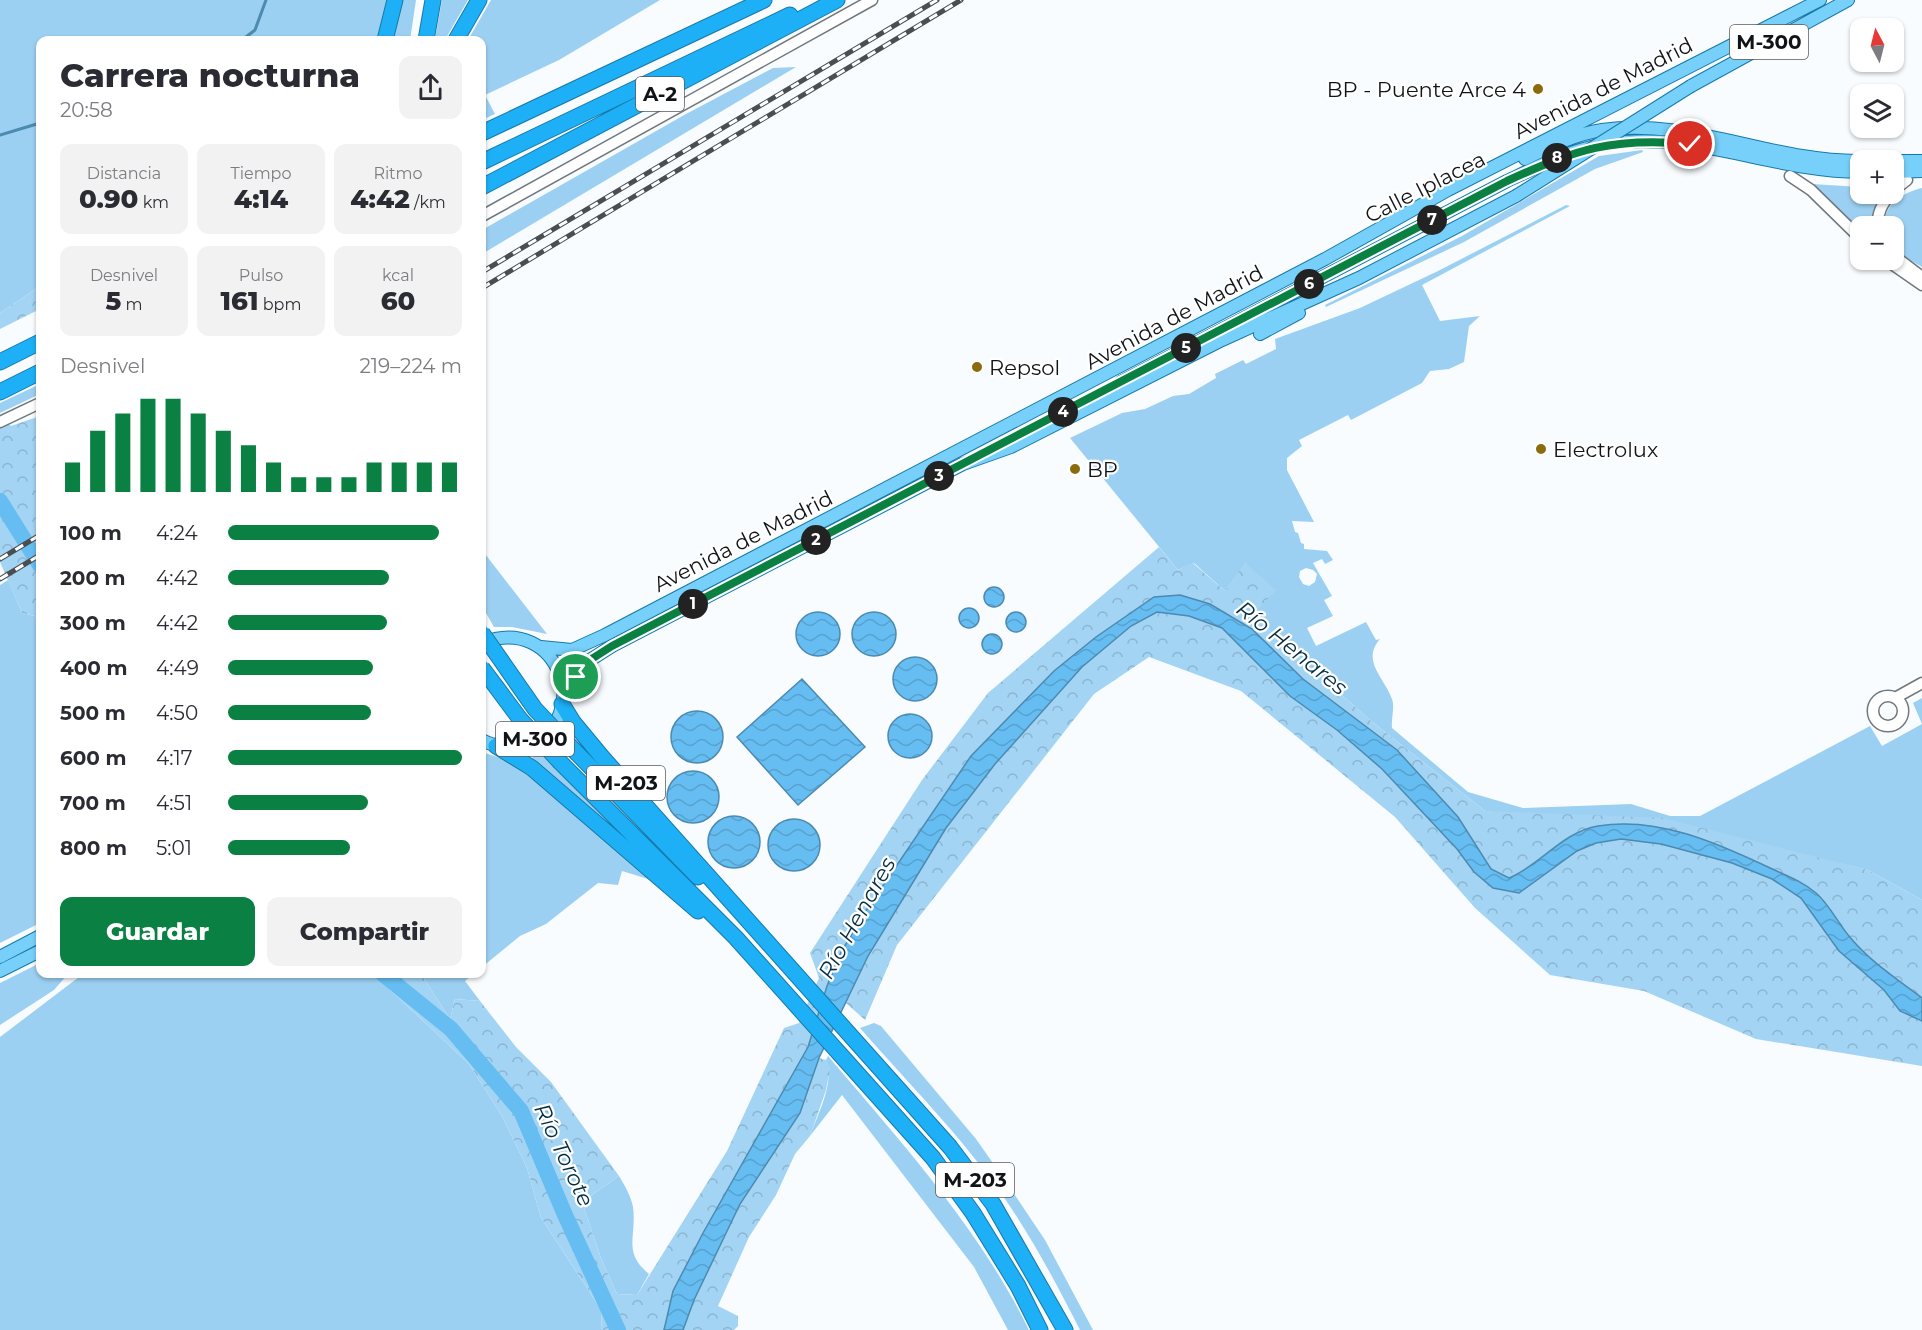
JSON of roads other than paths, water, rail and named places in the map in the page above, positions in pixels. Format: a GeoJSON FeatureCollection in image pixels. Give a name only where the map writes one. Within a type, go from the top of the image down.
{"type":"FeatureCollection","features":[{"type":"Feature","properties":{"kind":"highway"},"geometry":{"type":"LineString","coordinates":[[386,36],[396,0]]}},
{"type":"Feature","properties":{"kind":"highway"},"geometry":{"type":"LineString","coordinates":[[418,36],[422,0]]}},
{"type":"Feature","properties":{"kind":"highway"},"geometry":{"type":"LineString","coordinates":[[427,36],[433,0]]}},
{"type":"Feature","properties":{"kind":"highway"},"geometry":{"type":"LineString","coordinates":[[458,36],[479,0]]}},
{"type":"Feature","properties":{"kind":"highway","name":"A-2"},"geometry":{"type":"LineString","coordinates":[[486,131],[764,0]]}},
{"type":"Feature","properties":{"kind":"highway","name":"A-2"},"geometry":{"type":"LineString","coordinates":[[486,160],[819,0]]}},
{"type":"Feature","properties":{"kind":"highway","name":"A-2"},"geometry":{"type":"LineString","coordinates":[[486,185],[837,0]]}},
{"type":"Feature","properties":{"kind":"highway"},"geometry":{"type":"LineString","coordinates":[[0,362],[36,344]]}},
{"type":"Feature","properties":{"kind":"highway"},"geometry":{"type":"LineString","coordinates":[[0,392],[36,374]]}},
{"type":"Feature","properties":{"kind":"highway","name":"M-203"},"geometry":{"type":"LineString","coordinates":[[486,639],[535,709],[791,971],[863,1047],[950,1147],[993,1204],[1065,1330]]}},
{"type":"Feature","properties":{"kind":"highway","name":"M-203"},"geometry":{"type":"LineString","coordinates":[[486,673],[520,719],[560,762],[676,876],[933,1158],[973,1213],[1018,1286],[1040,1330]]}},
{"type":"Feature","properties":{"kind":"highway","name":"M-203"},"geometry":{"type":"LineString","coordinates":[[563,698],[573,722],[594,748],[756,926],[791,971]]}},
{"type":"Feature","properties":{"kind":"highway"},"geometry":{"type":"LineString","coordinates":[[496,746],[541,776],[668,884],[770,977]]}},
{"type":"Feature","properties":{"kind":"main road","name":"Avenida de Madrid"},"geometry":{"type":"LineString","coordinates":[[540,647],[572,650],[604,635],[1325,259],[1448,190],[1820,0]]}},
{"type":"Feature","properties":{"kind":"main road","name":"Avenida de Madrid"},"geometry":{"type":"LineString","coordinates":[[563,698],[590,660],[612,646],[963,464],[1011,447],[1222,340],[1359,278],[1516,196],[1690,86],[1848,0]]}},
{"type":"Feature","properties":{"kind":"main road","name":"Calle Iplacea"},"geometry":{"type":"LineString","coordinates":[[1325,259],[1556,144],[1600,130],[1648,127],[1692,131],[1820,158],[1850,160]]}},
{"type":"Feature","properties":{"kind":"main road","name":"Calle Iplacea"},"geometry":{"type":"LineString","coordinates":[[963,464],[1476,197],[1559,157],[1601,145],[1650,141],[1690,144],[1836,172],[1850,172]]}},
{"type":"Feature","properties":{"kind":"main road"},"geometry":{"type":"LineString","coordinates":[[1904,161],[1922,161]]}},
{"type":"Feature","properties":{"kind":"main road"},"geometry":{"type":"LineString","coordinates":[[1904,172],[1922,171]]}},
{"type":"Feature","properties":{"kind":"main road"},"geometry":{"type":"LineString","coordinates":[[1260,334],[1359,278]]}},
{"type":"Feature","properties":{"kind":"main road","name":"M-300"},"geometry":{"type":"LineString","coordinates":[[486,642],[507,636],[524,639],[540,647],[559,671],[563,698],[550,728],[532,742],[516,747],[496,746],[486,742]]}},
{"type":"Feature","properties":{"kind":"main road"},"geometry":{"type":"LineString","coordinates":[[0,957],[36,938]]}},
{"type":"Feature","properties":{"kind":"main road"},"geometry":{"type":"LineString","coordinates":[[0,972],[36,953]]}},
{"type":"Feature","properties":{"kind":"street"},"geometry":{"type":"LineString","coordinates":[[486,214],[872,0]]}},
{"type":"Feature","properties":{"kind":"street"},"geometry":{"type":"LineString","coordinates":[[1790,176],[1811,190],[1850,228]]}},
{"type":"Feature","properties":{"kind":"street"},"geometry":{"type":"LineString","coordinates":[[1904,263],[1922,277]]}},
{"type":"Feature","properties":{"kind":"street"},"geometry":{"type":"LineString","coordinates":[[1900,270],[1922,285]]}},
{"type":"Feature","properties":{"kind":"street"},"geometry":{"type":"LineString","coordinates":[[5,419],[36,405]]}},
{"type":"Feature","properties":{"kind":"street"},"geometry":{"type":"LineString","coordinates":[[1895,698],[1922,683]]}},
{"type":"Feature","properties":{"kind":"water"},"geometry":{"type":"Polygon","coordinates":[[[990,587],[998,587],[1004,593],[1004,601],[998,607],[990,607],[984,601],[984,593],[990,587]]]}},
{"type":"Feature","properties":{"kind":"water"},"geometry":{"type":"Polygon","coordinates":[[[1180,595],[1210,604],[1252,629],[1303,679],[1397,750],[1458,817],[1491,869],[1509,878],[1573,835],[1598,826],[1620,824],[1664,828],[1707,841],[1793,878],[1816,893],[1865,954],[1922,998],[1922,1021],[1900,1011],[1884,990],[1839,951],[1801,898],[1772,879],[1732,863],[1661,844],[1621,839],[1596,843],[1577,851],[1519,893],[1493,888],[1474,872],[1457,849],[1382,769],[1337,730],[1290,696],[1222,628],[1189,616],[1157,612],[1131,626],[1082,667],[995,764],[946,828],[868,956],[819,1058],[800,1113],[740,1204],[694,1300],[683,1330],[664,1330],[673,1291],[703,1233],[808,1047],[827,986],[840,954],[863,915],[971,756],[1054,671],[1096,637],[1154,597],[1180,595]]]}},
{"type":"Feature","properties":{"kind":"water"},"geometry":{"type":"Polygon","coordinates":[[[965,608],[973,608],[979,614],[979,622],[973,628],[965,628],[959,622],[959,614],[965,608]]]}},
{"type":"Feature","properties":{"kind":"water"},"geometry":{"type":"Polygon","coordinates":[[[818,612],[827,613],[834,618],[839,625],[839,643],[834,650],[827,655],[818,656],[809,655],[802,650],[797,643],[796,634],[797,625],[802,618],[809,613],[818,612]]]}},
{"type":"Feature","properties":{"kind":"water"},"geometry":{"type":"Polygon","coordinates":[[[874,612],[883,613],[890,618],[895,625],[895,643],[890,650],[883,655],[874,656],[865,655],[858,650],[853,643],[852,634],[853,625],[858,618],[865,613],[874,612]]]}},
{"type":"Feature","properties":{"kind":"water"},"geometry":{"type":"Polygon","coordinates":[[[1012,612],[1020,612],[1026,618],[1026,626],[1020,632],[1012,632],[1006,626],[1006,618],[1012,612]]]}},
{"type":"Feature","properties":{"kind":"water"},"geometry":{"type":"Polygon","coordinates":[[[988,634],[996,634],[1002,640],[1002,648],[996,654],[988,654],[982,648],[982,640],[988,634]]]}},
{"type":"Feature","properties":{"kind":"water"},"geometry":{"type":"Polygon","coordinates":[[[915,657],[924,658],[931,663],[936,670],[936,688],[931,695],[924,700],[915,701],[906,700],[899,695],[894,688],[893,679],[894,670],[899,663],[906,658],[915,657]]]}},
{"type":"Feature","properties":{"kind":"water"},"geometry":{"type":"Polygon","coordinates":[[[802,679],[865,747],[798,805],[737,737],[802,679]]]}},
{"type":"Feature","properties":{"kind":"water"},"geometry":{"type":"Polygon","coordinates":[[[697,711],[707,713],[715,719],[721,727],[723,737],[721,747],[715,755],[707,761],[697,763],[687,761],[679,755],[673,747],[671,737],[673,727],[679,719],[687,713],[697,711]]]}},
{"type":"Feature","properties":{"kind":"water"},"geometry":{"type":"Polygon","coordinates":[[[910,714],[919,715],[926,720],[931,727],[931,745],[926,752],[919,757],[910,758],[901,757],[894,752],[889,745],[888,736],[889,727],[894,720],[901,715],[910,714]]]}},
{"type":"Feature","properties":{"kind":"water"},"geometry":{"type":"Polygon","coordinates":[[[693,771],[703,773],[711,779],[717,787],[719,797],[717,807],[711,815],[703,821],[693,823],[683,821],[675,815],[669,807],[667,797],[669,787],[675,779],[683,773],[693,771]]]}},
{"type":"Feature","properties":{"kind":"water"},"geometry":{"type":"Polygon","coordinates":[[[734,816],[744,818],[752,824],[758,832],[760,842],[758,852],[752,860],[744,866],[734,868],[724,866],[716,860],[710,852],[708,842],[710,832],[716,824],[724,818],[734,816]]]}},
{"type":"Feature","properties":{"kind":"water"},"geometry":{"type":"Polygon","coordinates":[[[794,819],[804,821],[812,827],[818,835],[820,845],[818,855],[812,863],[804,869],[794,871],[784,869],[776,863],[770,855],[768,845],[770,835],[776,827],[784,821],[794,819]]]}},
{"type":"Feature","properties":{"kind":"waterway"},"geometry":{"type":"LineString","coordinates":[[247,36],[255,30],[266,0]]}},
{"type":"Feature","properties":{"kind":"waterway"},"geometry":{"type":"LineString","coordinates":[[0,135],[36,124]]}},
{"type":"Feature","properties":{"kind":"waterway","name":"Río Torote"},"geometry":{"type":"LineString","coordinates":[[0,501],[36,559]]}},
{"type":"Feature","properties":{"kind":"waterway","name":"Río Torote"},"geometry":{"type":"LineString","coordinates":[[388,978],[451,1029],[521,1111],[565,1215],[618,1330]]}},
{"type":"Feature","properties":{"kind":"railway"},"geometry":{"type":"LineString","coordinates":[[486,270],[937,0]]}},
{"type":"Feature","properties":{"kind":"railway"},"geometry":{"type":"LineString","coordinates":[[486,286],[961,0]]}},
{"type":"Feature","properties":{"kind":"railway"},"geometry":{"type":"LineString","coordinates":[[0,559],[36,537]]}},
{"type":"Feature","properties":{"kind":"railway"},"geometry":{"type":"LineString","coordinates":[[0,579],[36,557]]}},
{"type":"Feature","properties":{"kind":"place","name":"BP - Puente Arce 4"},"geometry":{"type":"Point","coordinates":[1538,89]}},
{"type":"Feature","properties":{"kind":"place","name":"Repsol"},"geometry":{"type":"Point","coordinates":[977,367]}},
{"type":"Feature","properties":{"kind":"place","name":"Electrolux"},"geometry":{"type":"Point","coordinates":[1541,449]}},
{"type":"Feature","properties":{"kind":"place","name":"BP"},"geometry":{"type":"Point","coordinates":[1075,469]}},
{"type":"Feature","properties":{"kind":"water label","name":"Río Henares"},"geometry":{"type":"Point","coordinates":[1292,648]}},
{"type":"Feature","properties":{"kind":"water label","name":"Río Henares"},"geometry":{"type":"Point","coordinates":[857,918]}}]}
